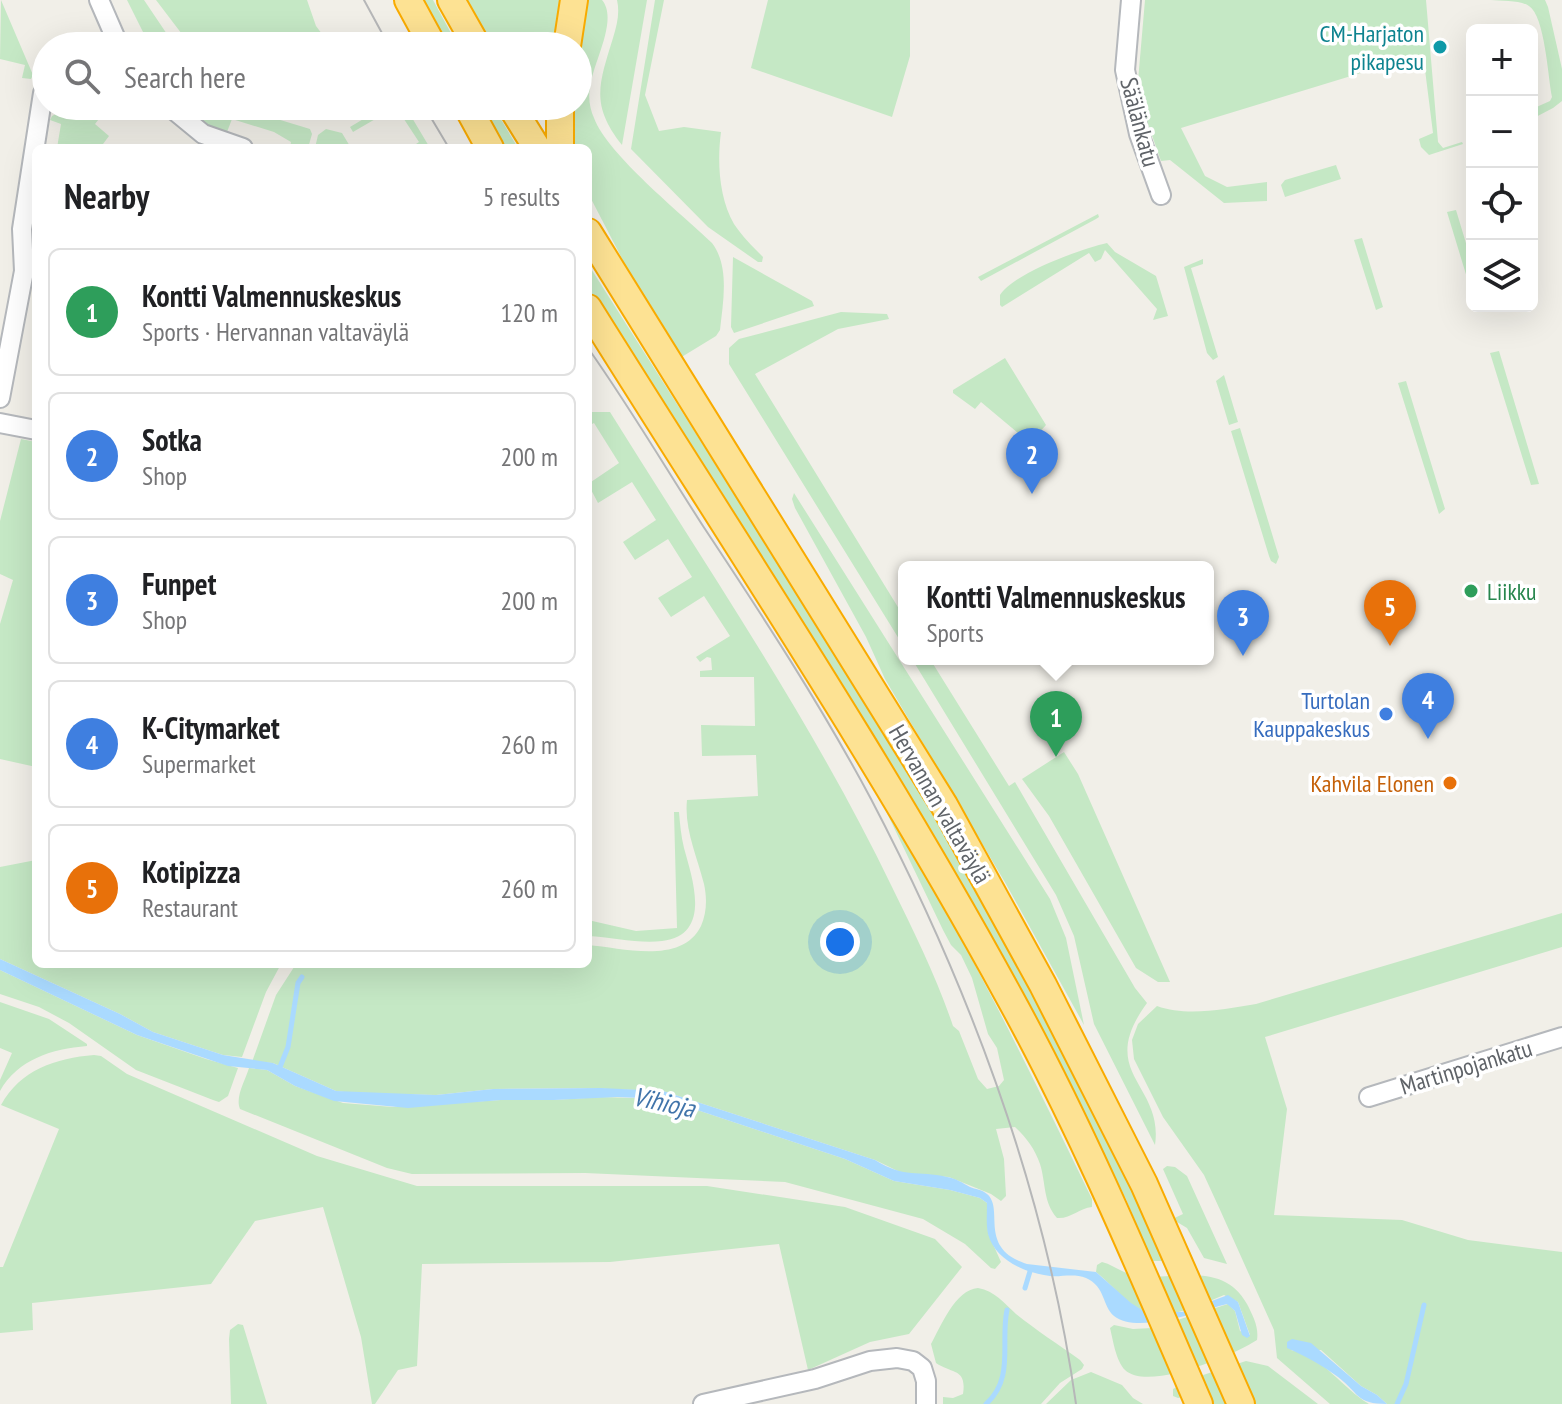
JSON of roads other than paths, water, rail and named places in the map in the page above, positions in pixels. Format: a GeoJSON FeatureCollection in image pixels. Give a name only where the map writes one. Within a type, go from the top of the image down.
{"type":"FeatureCollection","features":[{"type":"Feature","properties":{"kind":"highway"},"geometry":{"type":"LineString","coordinates":[[408,0],[425,32]]}},
{"type":"Feature","properties":{"kind":"highway"},"geometry":{"type":"LineString","coordinates":[[451,0],[469,32]]}},
{"type":"Feature","properties":{"kind":"highway"},"geometry":{"type":"LineString","coordinates":[[569,32],[574,0]]}},
{"type":"Feature","properties":{"kind":"highway"},"geometry":{"type":"LineString","coordinates":[[475,120],[488,144]]}},
{"type":"Feature","properties":{"kind":"highway"},"geometry":{"type":"LineString","coordinates":[[520,120],[535,144]]}},
{"type":"Feature","properties":{"kind":"highway"},"geometry":{"type":"LineString","coordinates":[[560,120],[560,144]]}},
{"type":"Feature","properties":{"kind":"highway","name":"Hervannan valtaväylä"},"geometry":{"type":"LineString","coordinates":[[592,238],[944,805],[1043,985],[1144,1184],[1241,1404]]}},
{"type":"Feature","properties":{"kind":"highway","name":"Hervannan valtaväylä"},"geometry":{"type":"LineString","coordinates":[[592,314],[905,811],[1012,1001],[1110,1197],[1199,1404]]}},
{"type":"Feature","properties":{"kind":"street"},"geometry":{"type":"LineString","coordinates":[[99,0],[113,32]]}},
{"type":"Feature","properties":{"kind":"street","name":"Säälänkatu"},"geometry":{"type":"LineString","coordinates":[[1131,0],[1125,70],[1139,134],[1161,195]]}},
{"type":"Feature","properties":{"kind":"street"},"geometry":{"type":"LineString","coordinates":[[35,144],[39,120]]}},
{"type":"Feature","properties":{"kind":"street"},"geometry":{"type":"LineString","coordinates":[[186,120],[203,134],[232,144]]}},
{"type":"Feature","properties":{"kind":"street"},"geometry":{"type":"LineString","coordinates":[[0,398],[24,271],[22,229],[32,164]]}},
{"type":"Feature","properties":{"kind":"street"},"geometry":{"type":"LineString","coordinates":[[0,423],[32,429]]}},
{"type":"Feature","properties":{"kind":"street","name":"Martinpojankatu"},"geometry":{"type":"LineString","coordinates":[[1369,1097],[1562,1037]]}},
{"type":"Feature","properties":{"kind":"street"},"geometry":{"type":"LineString","coordinates":[[703,1404],[815,1379],[870,1361],[897,1358],[913,1361],[922,1368],[926,1381],[926,1404]]}},
{"type":"Feature","properties":{"kind":"water"},"geometry":{"type":"Polygon","coordinates":[[[0,959],[153,1032],[223,1055],[273,1063],[336,1091],[436,1095],[493,1089],[663,1091],[875,1160],[895,1170],[953,1178],[987,1194],[994,1209],[997,1239],[1012,1257],[1027,1264],[1096,1272],[1145,1312],[1182,1312],[1228,1295],[1238,1302],[1250,1336],[1242,1335],[1235,1311],[1227,1304],[1154,1322],[1125,1321],[1110,1312],[1097,1286],[1086,1278],[1040,1274],[1004,1258],[988,1234],[987,1203],[980,1198],[894,1181],[845,1159],[664,1099],[501,1100],[408,1108],[334,1101],[295,1086],[267,1070],[228,1066],[137,1035],[0,970],[0,959]]]}},
{"type":"Feature","properties":{"kind":"water"},"geometry":{"type":"Polygon","coordinates":[[[1292,1339],[1311,1343],[1387,1404],[1363,1400],[1332,1373],[1287,1348],[1287,1342],[1292,1339]]]}},
{"type":"Feature","properties":{"kind":"waterway"},"geometry":{"type":"LineString","coordinates":[[278,1072],[288,1047],[298,983],[302,977]]}},
{"type":"Feature","properties":{"kind":"waterway"},"geometry":{"type":"LineString","coordinates":[[1025,1288],[1031,1268]]}},
{"type":"Feature","properties":{"kind":"waterway"},"geometry":{"type":"LineString","coordinates":[[1397,1404],[1406,1384],[1424,1305]]}},
{"type":"Feature","properties":{"kind":"waterway"},"geometry":{"type":"LineString","coordinates":[[986,1404],[995,1394],[1004,1371],[1007,1310]]}},
{"type":"Feature","properties":{"kind":"tram line"},"geometry":{"type":"LineString","coordinates":[[364,0],[381,32]]}},
{"type":"Feature","properties":{"kind":"tram line"},"geometry":{"type":"LineString","coordinates":[[432,120],[447,144]]}},
{"type":"Feature","properties":{"kind":"tram line"},"geometry":{"type":"LineString","coordinates":[[592,354],[769,627],[852,764],[941,944],[1000,1093],[1024,1169],[1063,1325],[1076,1404]]}},
{"type":"Feature","properties":{"kind":"place","name":"CM-Harjaton pikapesu"},"geometry":{"type":"Point","coordinates":[1440,47]}},
{"type":"Feature","properties":{"kind":"place","name":"Sotka"},"geometry":{"type":"Point","coordinates":[1032,494]}},
{"type":"Feature","properties":{"kind":"place","name":"Liikku"},"geometry":{"type":"Point","coordinates":[1471,591]}},
{"type":"Feature","properties":{"kind":"place","name":"Kotipizza"},"geometry":{"type":"Point","coordinates":[1390,646]}},
{"type":"Feature","properties":{"kind":"place","name":"Funpet"},"geometry":{"type":"Point","coordinates":[1243,656]}},
{"type":"Feature","properties":{"kind":"place","name":"Turtolan Kauppakeskus"},"geometry":{"type":"Point","coordinates":[1386,714]}},
{"type":"Feature","properties":{"kind":"place","name":"K-Citymarket"},"geometry":{"type":"Point","coordinates":[1428,739]}},
{"type":"Feature","properties":{"kind":"place","name":"Kontti Valmennuskeskus"},"geometry":{"type":"Point","coordinates":[1056,757]}},
{"type":"Feature","properties":{"kind":"place","name":"Kahvila Elonen"},"geometry":{"type":"Point","coordinates":[1450,783]}},
{"type":"Feature","properties":{"kind":"water label","name":"Vihioja"},"geometry":{"type":"Point","coordinates":[664,1102]}}]}
